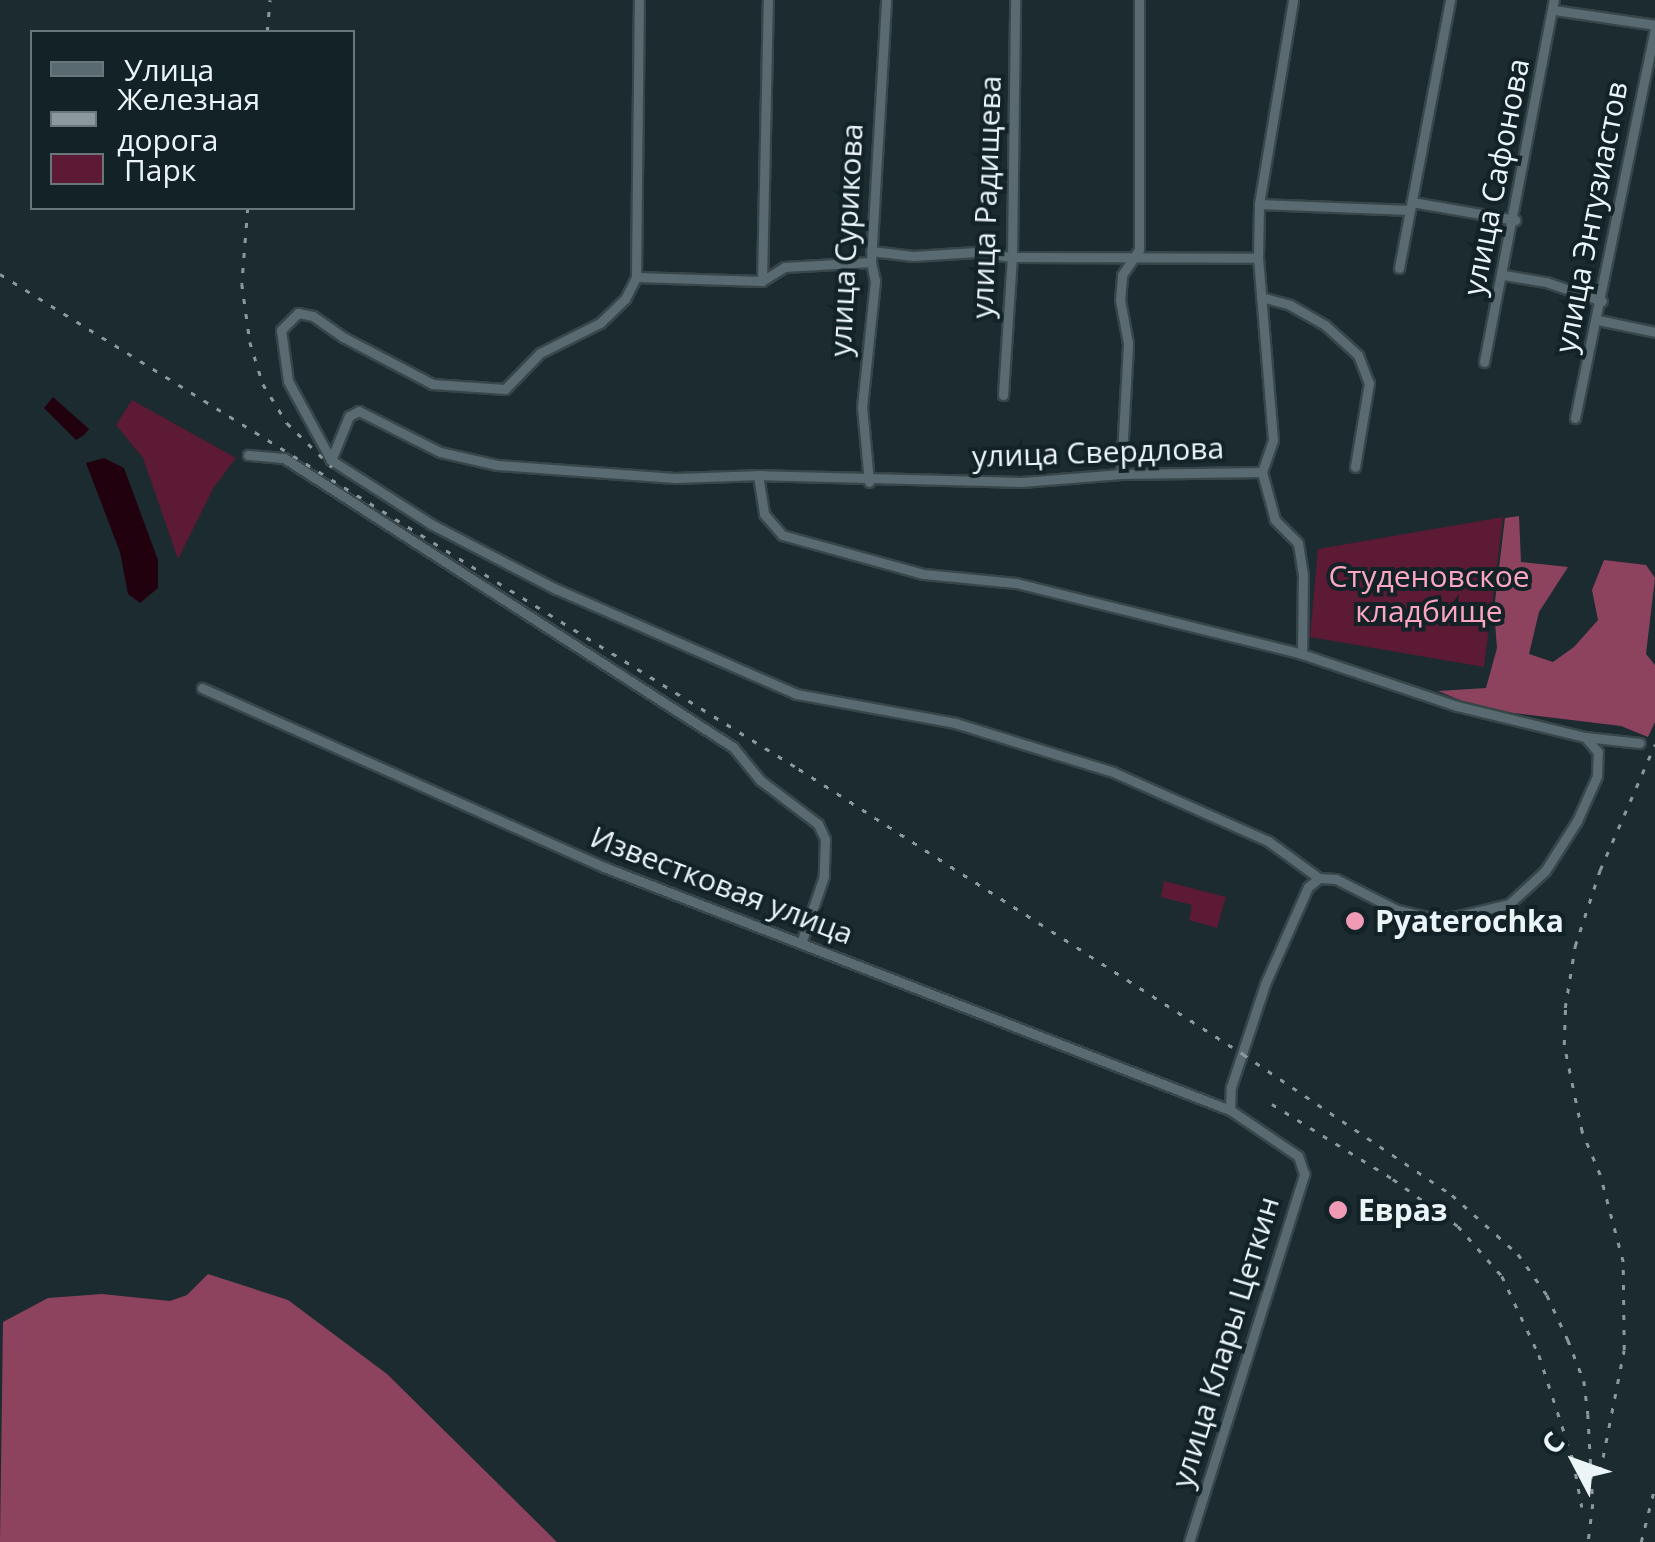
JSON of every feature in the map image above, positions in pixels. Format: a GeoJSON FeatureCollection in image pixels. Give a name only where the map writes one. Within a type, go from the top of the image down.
{"type":"FeatureCollection","features":[{"type":"Feature","properties":{"kind":"street"},"geometry":{"type":"LineString","coordinates":[[639,0],[636,277],[612,314],[569,342],[540,352],[505,389],[432,384],[313,316],[298,313],[281,330],[288,381],[332,460],[430,524],[556,589],[796,694],[954,723],[1113,772],[1268,840],[1319,878],[1336,879],[1397,910],[1432,918],[1508,904],[1545,871],[1577,820],[1597,776],[1598,752],[1585,737]]}},
{"type":"Feature","properties":{"kind":"street"},"geometry":{"type":"LineString","coordinates":[[762,281],[768,0]]}},
{"type":"Feature","properties":{"kind":"street","name":"улица Сурикова"},"geometry":{"type":"LineString","coordinates":[[870,482],[862,406],[875,281],[871,257],[886,0]]}},
{"type":"Feature","properties":{"kind":"street","name":"улица Радищева"},"geometry":{"type":"LineString","coordinates":[[1004,395],[1012,257],[1014,0]]}},
{"type":"Feature","properties":{"kind":"street"},"geometry":{"type":"LineString","coordinates":[[1121,474],[1128,343],[1120,300],[1122,275],[1139,250],[1139,0]]}},
{"type":"Feature","properties":{"kind":"street","name":"улица Свердлова"},"geometry":{"type":"LineString","coordinates":[[332,460],[348,416],[358,410],[440,452],[497,466],[675,478],[758,475],[870,482],[1021,482],[1121,474],[1262,472],[1273,440],[1258,258],[1258,204],[1293,0]]}},
{"type":"Feature","properties":{"kind":"street"},"geometry":{"type":"LineString","coordinates":[[1399,268],[1450,0]]}},
{"type":"Feature","properties":{"kind":"street"},"geometry":{"type":"LineString","coordinates":[[1554,5],[1655,26]]}},
{"type":"Feature","properties":{"kind":"street","name":"улица Сафонова"},"geometry":{"type":"LineString","coordinates":[[1484,362],[1554,5]]}},
{"type":"Feature","properties":{"kind":"street","name":"улица Энтузиастов"},"geometry":{"type":"LineString","coordinates":[[1575,418],[1602,301],[1655,26]]}},
{"type":"Feature","properties":{"kind":"street"},"geometry":{"type":"LineString","coordinates":[[1258,204],[1411,206],[1514,220]]}},
{"type":"Feature","properties":{"kind":"street"},"geometry":{"type":"LineString","coordinates":[[636,277],[762,281],[784,267],[871,257],[1258,258]]}},
{"type":"Feature","properties":{"kind":"street"},"geometry":{"type":"LineString","coordinates":[[1504,275],[1546,282],[1602,301]]}},
{"type":"Feature","properties":{"kind":"street"},"geometry":{"type":"LineString","coordinates":[[1261,297],[1290,305],[1325,325],[1358,356],[1369,382],[1355,467]]}},
{"type":"Feature","properties":{"kind":"street"},"geometry":{"type":"LineString","coordinates":[[1598,320],[1655,332]]}},
{"type":"Feature","properties":{"kind":"street"},"geometry":{"type":"LineString","coordinates":[[248,455],[284,458],[733,747],[760,780],[818,824],[825,839],[824,876],[801,943]]}},
{"type":"Feature","properties":{"kind":"street"},"geometry":{"type":"LineString","coordinates":[[1262,472],[1275,520],[1298,543],[1303,574],[1302,654]]}},
{"type":"Feature","properties":{"kind":"street"},"geometry":{"type":"LineString","coordinates":[[758,475],[764,514],[782,535],[924,574],[1016,583],[1302,654],[1457,706],[1585,737],[1640,744]]}},
{"type":"Feature","properties":{"kind":"street","name":"Известковая улица"},"geometry":{"type":"LineString","coordinates":[[202,688],[604,867],[1230,1110],[1298,1156]]}},
{"type":"Feature","properties":{"kind":"street"},"geometry":{"type":"LineString","coordinates":[[1230,1110],[1231,1087],[1292,916],[1308,886],[1319,878]]}},
{"type":"Feature","properties":{"kind":"street","name":"улица Клары Цеткин"},"geometry":{"type":"LineString","coordinates":[[1188,1542],[1304,1174],[1298,1156]]}},
{"type":"Feature","properties":{"kind":"green space"},"geometry":{"type":"Polygon","coordinates":[[[132,400],[236,458],[214,487],[178,559],[143,458],[116,425],[132,400]]]}},
{"type":"Feature","properties":{"kind":"green space","name":"Студеновское кладбище"},"geometry":{"type":"Polygon","coordinates":[[[1503,517],[1484,667],[1310,637],[1318,549],[1503,517]]]}},
{"type":"Feature","properties":{"kind":"green space"},"geometry":{"type":"Polygon","coordinates":[[[1164,881],[1226,897],[1217,928],[1189,920],[1192,905],[1161,897],[1164,881]]]}},
{"type":"Feature","properties":{"kind":"shaded area"},"geometry":{"type":"Polygon","coordinates":[[[53,397],[89,429],[84,435],[76,440],[44,408],[53,397]]]}},
{"type":"Feature","properties":{"kind":"shaded area"},"geometry":{"type":"Polygon","coordinates":[[[104,458],[124,468],[158,560],[158,588],[140,603],[128,594],[120,552],[86,463],[104,458]]]}},
{"type":"Feature","properties":{"kind":"shaded area"},"geometry":{"type":"Polygon","coordinates":[[[1519,516],[1521,562],[1568,567],[1539,612],[1529,654],[1553,662],[1574,647],[1598,620],[1592,590],[1604,560],[1646,565],[1655,578],[1646,654],[1655,665],[1655,722],[1648,737],[1621,726],[1482,709],[1438,691],[1486,688],[1497,648],[1494,610],[1505,518],[1519,516]]]}},
{"type":"Feature","properties":{"kind":"shaded area"},"geometry":{"type":"Polygon","coordinates":[[[208,1274],[288,1300],[387,1374],[557,1542],[0,1542],[3,1322],[48,1298],[102,1294],[170,1301],[187,1295],[208,1274]]]}},
{"type":"Feature","properties":{"kind":"railway"},"geometry":{"type":"LineString","coordinates":[[267,30],[270,0]]}},
{"type":"Feature","properties":{"kind":"railway"},"geometry":{"type":"LineString","coordinates":[[248,210],[242,284],[250,342],[263,384],[287,423],[332,467]]}},
{"type":"Feature","properties":{"kind":"railway"},"geometry":{"type":"LineString","coordinates":[[0,274],[799,769],[1243,1054],[1452,1195],[1518,1254],[1547,1295],[1568,1340],[1584,1381],[1588,1414],[1593,1504],[1588,1542]]}},
{"type":"Feature","properties":{"kind":"railway"},"geometry":{"type":"LineString","coordinates":[[1600,1472],[1624,1350],[1623,1262],[1600,1175],[1582,1132],[1564,1045],[1565,1008],[1575,946],[1600,870],[1655,744]]}},
{"type":"Feature","properties":{"kind":"railway"},"geometry":{"type":"LineString","coordinates":[[1272,1104],[1393,1179],[1458,1226],[1502,1276],[1539,1355],[1573,1459],[1582,1507]]}},
{"type":"Feature","properties":{"kind":"railway"},"geometry":{"type":"LineString","coordinates":[[1641,1542],[1655,1486]]}},
{"type":"Feature","properties":{"kind":"place","name":"Pyaterochka"},"geometry":{"type":"Point","coordinates":[1355,921]}},
{"type":"Feature","properties":{"kind":"place","name":"Евраз"},"geometry":{"type":"Point","coordinates":[1338,1210]}}]}
